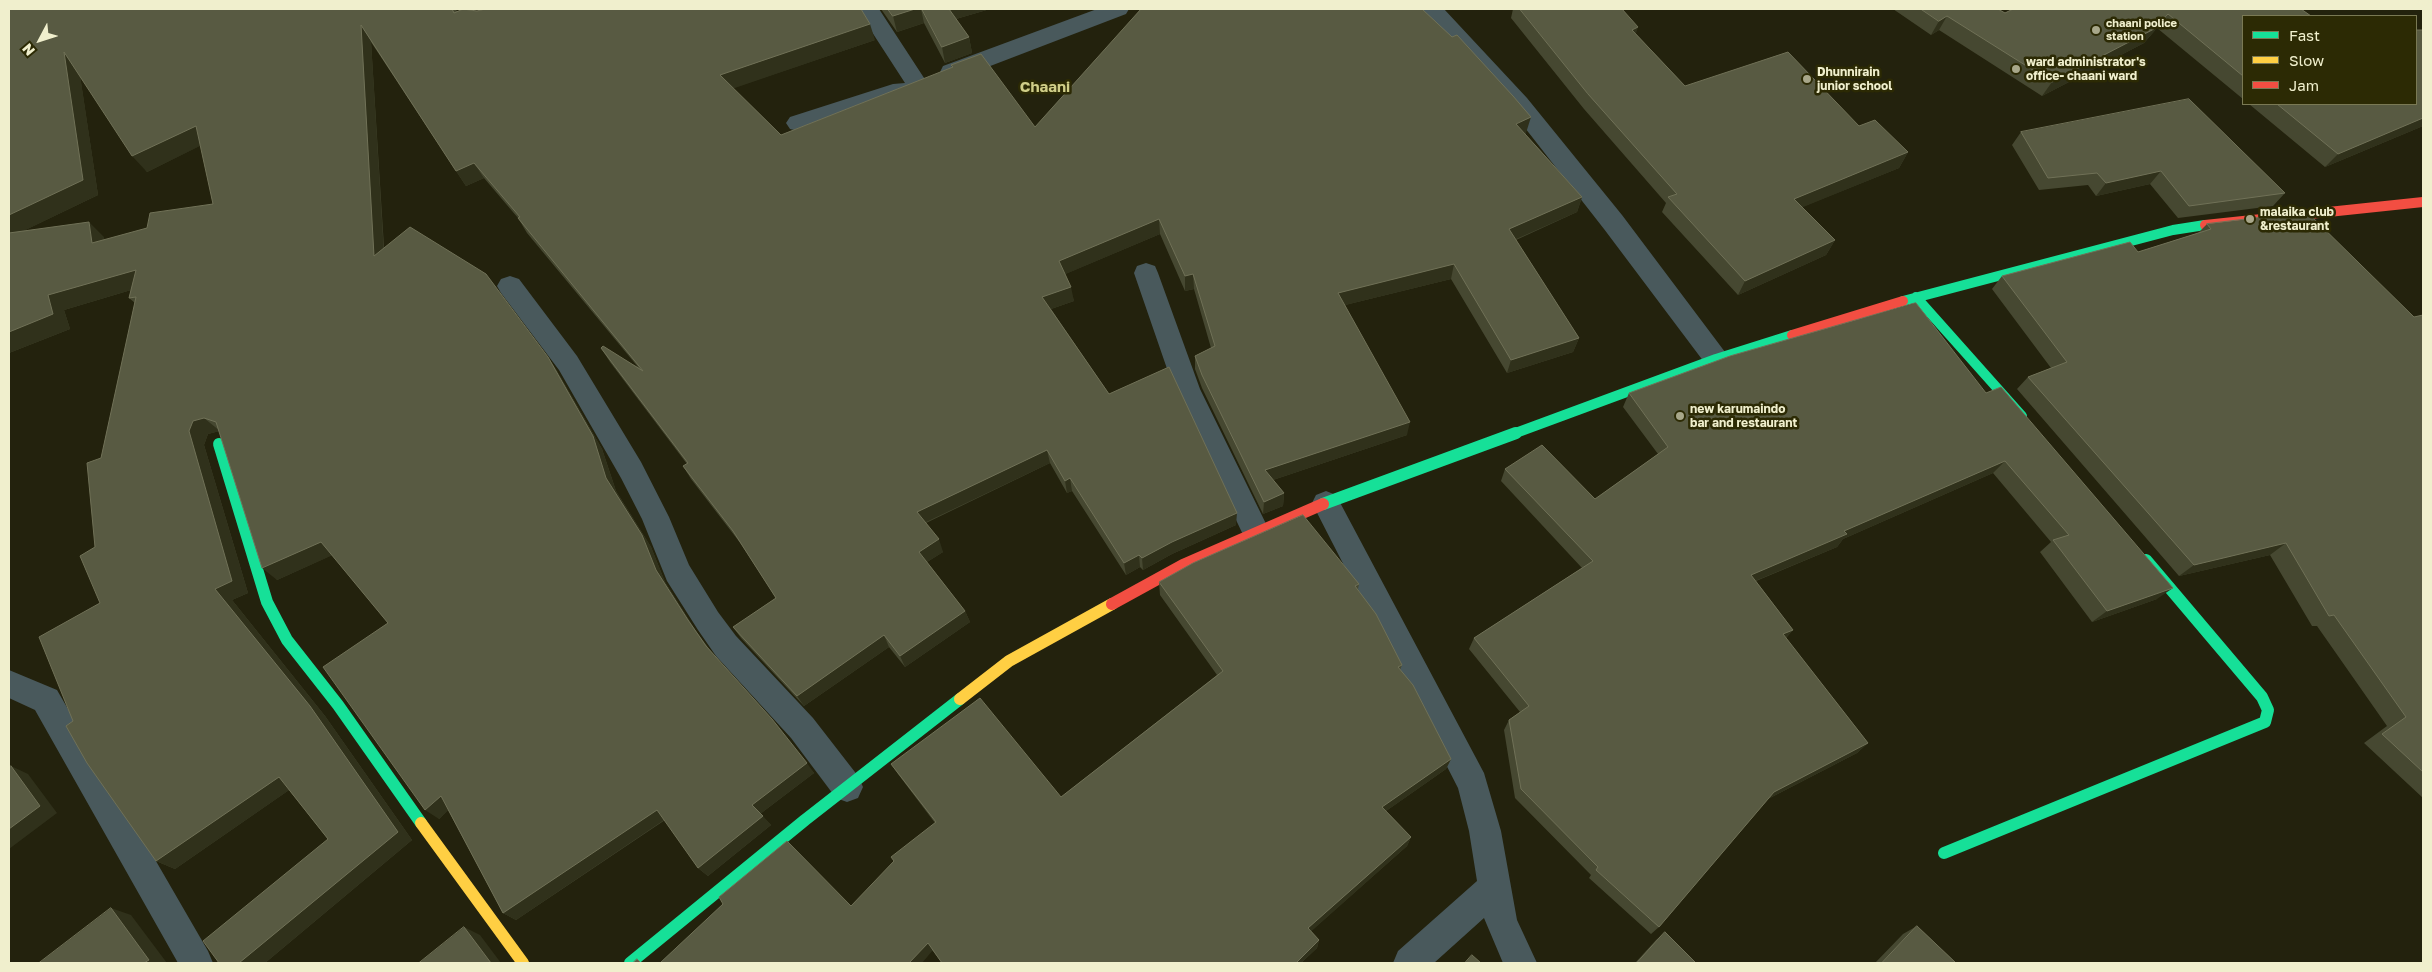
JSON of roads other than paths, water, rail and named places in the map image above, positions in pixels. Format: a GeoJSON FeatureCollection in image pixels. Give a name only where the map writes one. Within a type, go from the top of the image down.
{"type":"FeatureCollection","features":[{"type":"Feature","properties":{"kind":"street"},"geometry":{"type":"LineString","coordinates":[[868,9],[917,84]]}},
{"type":"Feature","properties":{"kind":"street"},"geometry":{"type":"LineString","coordinates":[[798,123],[917,84],[1118,9]]}},
{"type":"Feature","properties":{"kind":"street"},"geometry":{"type":"LineString","coordinates":[[1432,9],[1519,104],[1613,222],[1716,359]]}},
{"type":"Feature","properties":{"kind":"street"},"geometry":{"type":"LineString","coordinates":[[630,963],[847,787],[1009,661],[1183,565],[1256,532],[1326,503],[1716,359],[1916,297],[2173,230],[2237,220],[2423,202]]}},
{"type":"Feature","properties":{"kind":"street"},"geometry":{"type":"LineString","coordinates":[[1146,273],[1187,389],[1256,532]]}},
{"type":"Feature","properties":{"kind":"street"},"geometry":{"type":"LineString","coordinates":[[510,286],[568,363],[583,388],[631,470],[655,517],[677,572],[708,620],[726,646],[770,691],[802,728],[847,787]]}},
{"type":"Feature","properties":{"kind":"street"},"geometry":{"type":"LineString","coordinates":[[1916,297],[2028,424]]}},
{"type":"Feature","properties":{"kind":"street"},"geometry":{"type":"LineString","coordinates":[[219,444],[267,602],[287,640],[338,704],[468,890],[522,963]]}},
{"type":"Feature","properties":{"kind":"street"},"geometry":{"type":"LineString","coordinates":[[1326,503],[1473,784],[1483,823],[1501,923],[1520,963]]}},
{"type":"Feature","properties":{"kind":"street"},"geometry":{"type":"LineString","coordinates":[[1944,852],[2265,722],[2268,710],[2262,696],[2139,553]]}},
{"type":"Feature","properties":{"kind":"street"},"geometry":{"type":"LineString","coordinates":[[9,684],[46,700],[196,963]]}},
{"type":"Feature","properties":{"kind":"street"},"geometry":{"type":"LineString","coordinates":[[1410,963],[1494,887]]}},
{"type":"Feature","properties":{"kind":"place","name":"chaani police station"},"geometry":{"type":"Point","coordinates":[2096,30]}},
{"type":"Feature","properties":{"kind":"place","name":"ward administrator's office- chaani ward"},"geometry":{"type":"Point","coordinates":[2016,69]}},
{"type":"Feature","properties":{"kind":"place","name":"Dhunnirain junior school"},"geometry":{"type":"Point","coordinates":[1807,79]}},
{"type":"Feature","properties":{"kind":"place","name":"malaika club &restaurant"},"geometry":{"type":"Point","coordinates":[2250,219]}},
{"type":"Feature","properties":{"kind":"place","name":"new karumaindo bar and restaurant"},"geometry":{"type":"Point","coordinates":[1680,416]}},
{"type":"Feature","properties":{"kind":"district","name":"Chaani"},"geometry":{"type":"Point","coordinates":[1045,87]}}]}
